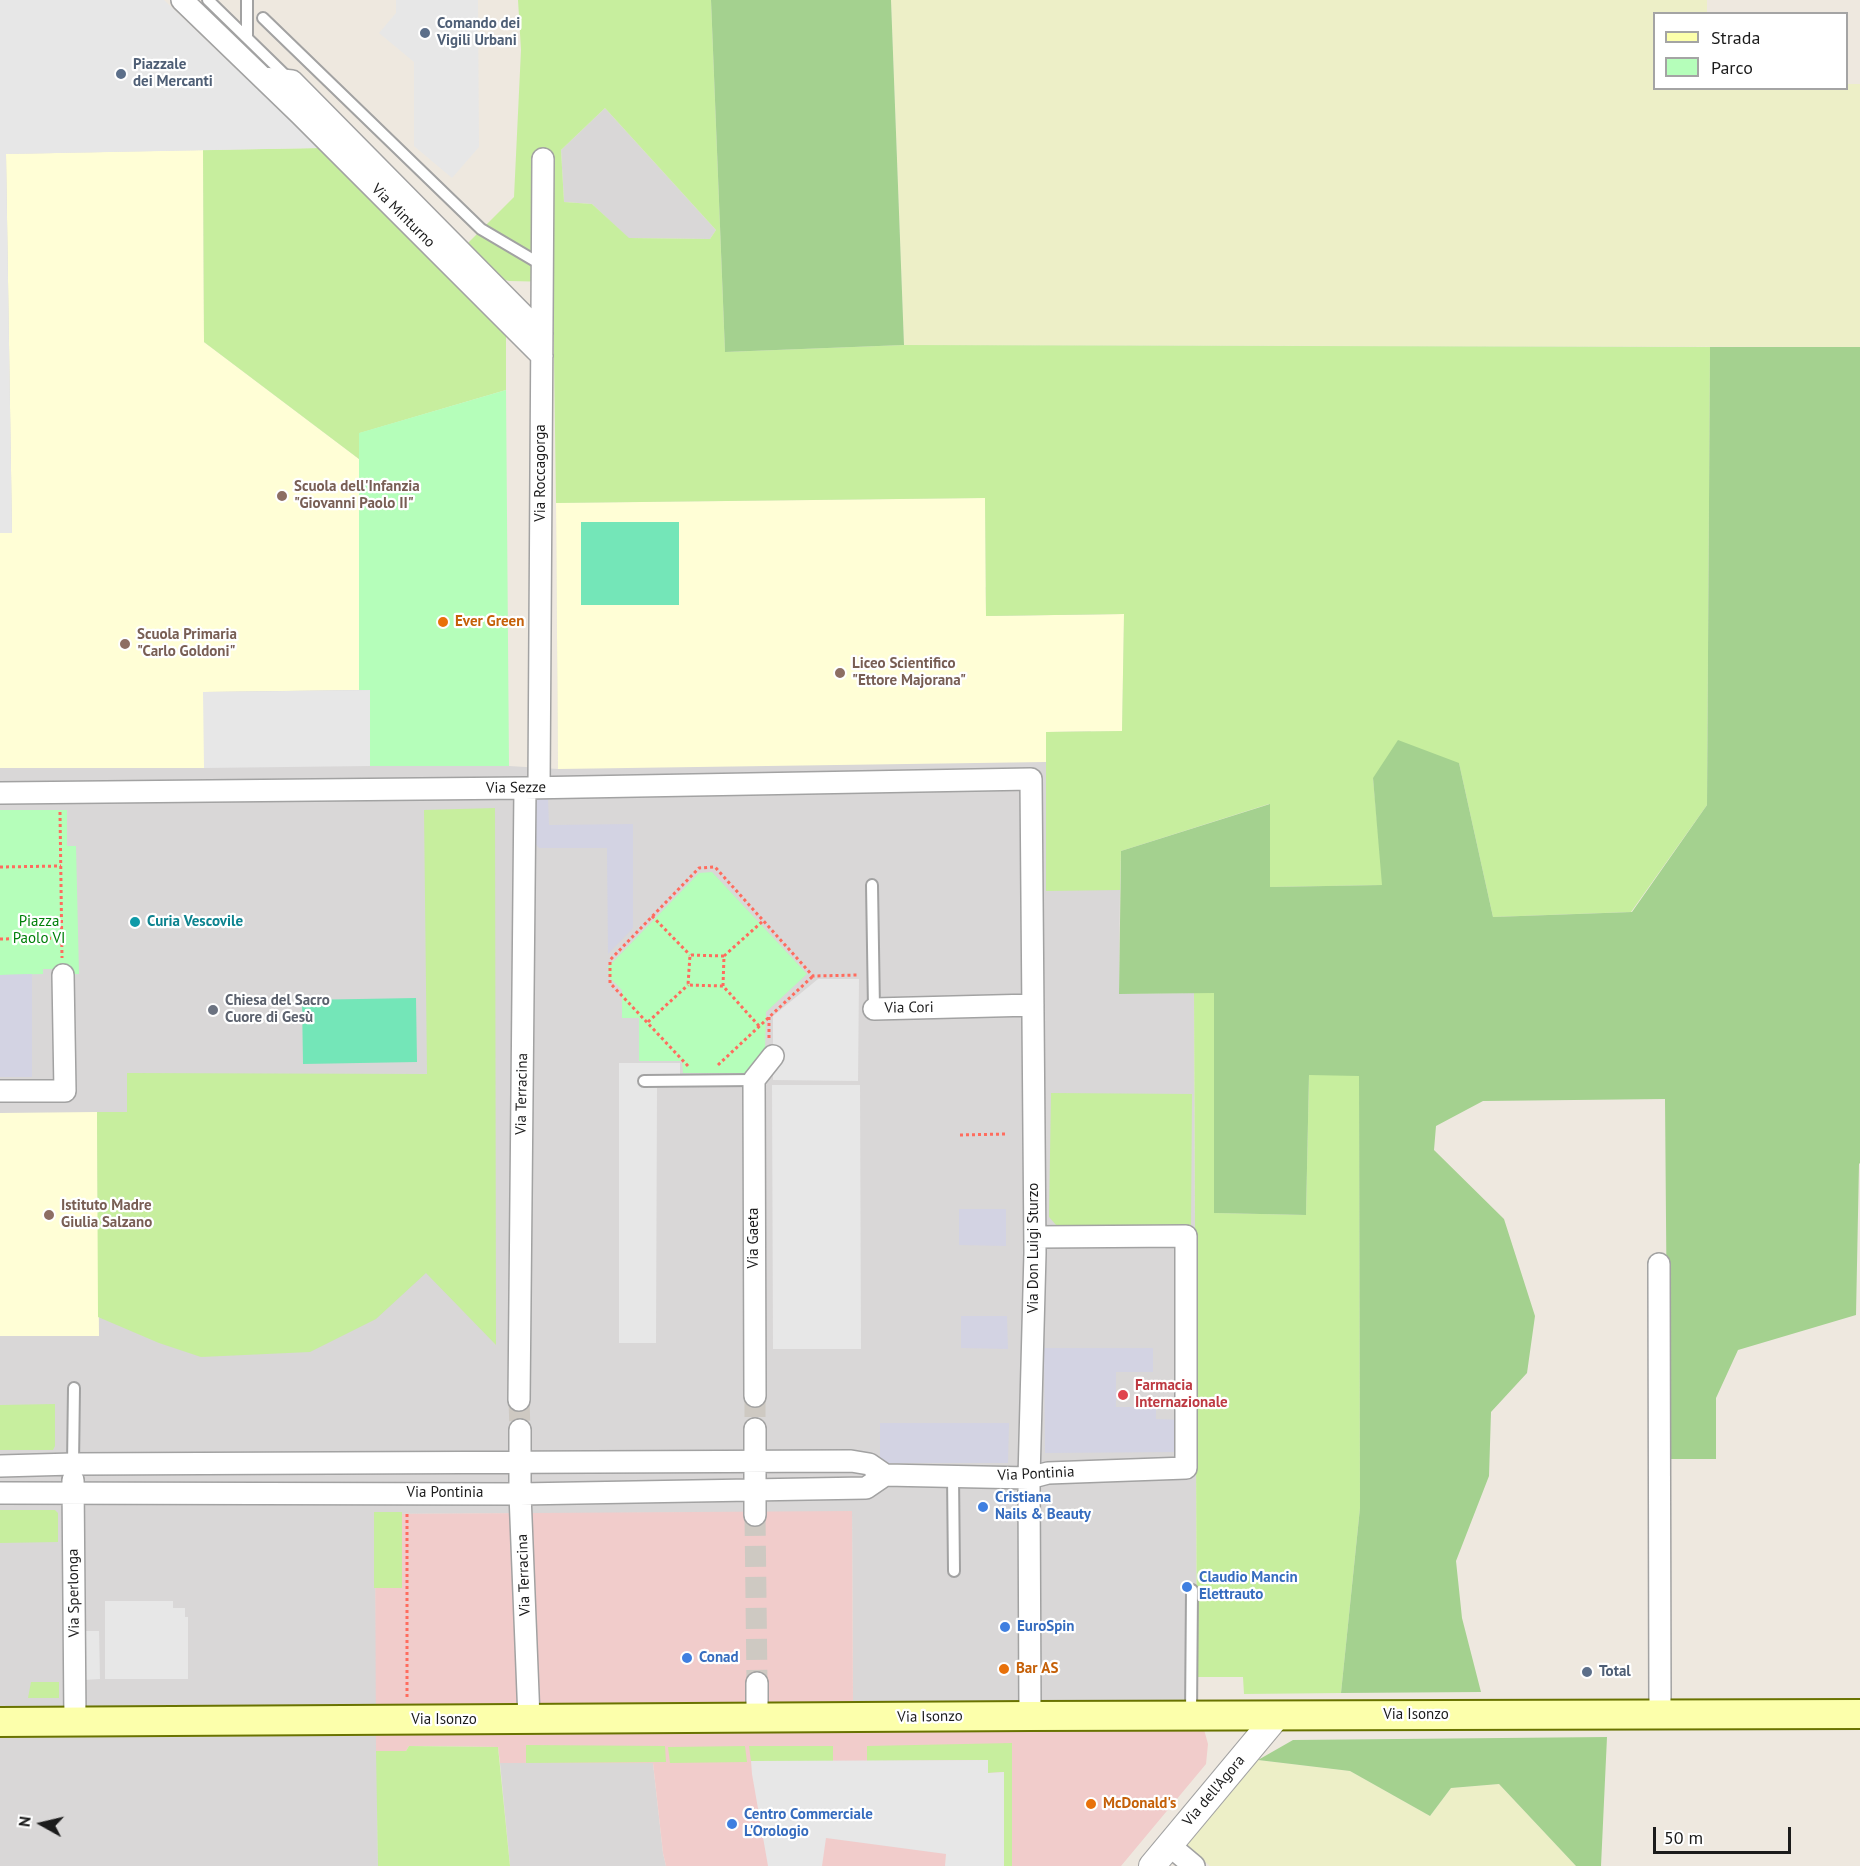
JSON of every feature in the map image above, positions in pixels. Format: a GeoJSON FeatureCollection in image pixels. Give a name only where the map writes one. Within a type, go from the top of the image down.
{"type":"FeatureCollection","features":[{"type":"Feature","properties":{"kind":"main road","name":"Via Isonzo"},"geometry":{"type":"LineString","coordinates":[[0,1722],[1860,1714]]}},
{"type":"Feature","properties":{"kind":"street","name":"Via Minturno"},"geometry":{"type":"LineString","coordinates":[[182,0],[542,356]]}},
{"type":"Feature","properties":{"kind":"street"},"geometry":{"type":"LineString","coordinates":[[263,78],[292,81]]}},
{"type":"Feature","properties":{"kind":"street","name":"Via Minturno"},"geometry":{"type":"LineString","coordinates":[[292,81],[542,334]]}},
{"type":"Feature","properties":{"kind":"street","name":"Via Roccagorga"},"geometry":{"type":"LineString","coordinates":[[532,787],[542,356],[543,159]]}},
{"type":"Feature","properties":{"kind":"street","name":"Via Sezze"},"geometry":{"type":"LineString","coordinates":[[0,793],[1031,779]]}},
{"type":"Feature","properties":{"kind":"street","name":"Via Don Luigi Sturzo"},"geometry":{"type":"LineString","coordinates":[[1030,1716],[1029,1478],[1035,1237],[1031,779]]}},
{"type":"Feature","properties":{"kind":"street","name":"Via Terracina"},"geometry":{"type":"LineString","coordinates":[[519,1400],[532,787]]}},
{"type":"Feature","properties":{"kind":"street"},"geometry":{"type":"LineString","coordinates":[[0,1091],[65,1091],[63,975]]}},
{"type":"Feature","properties":{"kind":"street","name":"Via Cori"},"geometry":{"type":"LineString","coordinates":[[874,1009],[1033,1005]]}},
{"type":"Feature","properties":{"kind":"street"},"geometry":{"type":"LineString","coordinates":[[754,1080],[773,1056]]}},
{"type":"Feature","properties":{"kind":"street","name":"Via Gaeta"},"geometry":{"type":"LineString","coordinates":[[754,1080],[755,1396]]}},
{"type":"Feature","properties":{"kind":"street","name":"Via Pontinia"},"geometry":{"type":"LineString","coordinates":[[0,1466],[851,1461],[869,1464],[885,1475],[1029,1478],[1048,1473],[1186,1468],[1186,1236],[1035,1237]]}},
{"type":"Feature","properties":{"kind":"street"},"geometry":{"type":"LineString","coordinates":[[1659,1264],[1660,1714]]}},
{"type":"Feature","properties":{"kind":"street"},"geometry":{"type":"LineString","coordinates":[[755,1429],[755,1515]]}},
{"type":"Feature","properties":{"kind":"street","name":"Via Terracina"},"geometry":{"type":"LineString","coordinates":[[520,1430],[520,1494],[529,1719]]}},
{"type":"Feature","properties":{"kind":"street","name":"Via Sperlonga"},"geometry":{"type":"LineString","coordinates":[[73,1464],[75,1721]]}},
{"type":"Feature","properties":{"kind":"street","name":"Via Pontinia"},"geometry":{"type":"LineString","coordinates":[[0,1493],[520,1494],[866,1488],[885,1475]]}},
{"type":"Feature","properties":{"kind":"street"},"geometry":{"type":"LineString","coordinates":[[757,1683],[757,1718]]}},
{"type":"Feature","properties":{"kind":"street","name":"Via dell'Agora"},"geometry":{"type":"LineString","coordinates":[[1152,1866],[1277,1716]]}},
{"type":"Feature","properties":{"kind":"street"},"geometry":{"type":"LineString","coordinates":[[1169,1845],[1194,1866]]}},
{"type":"Feature","properties":{"kind":"lane"},"geometry":{"type":"LineString","coordinates":[[208,0],[292,81]]}},
{"type":"Feature","properties":{"kind":"lane"},"geometry":{"type":"LineString","coordinates":[[247,0],[248,38]]}},
{"type":"Feature","properties":{"kind":"lane"},"geometry":{"type":"LineString","coordinates":[[263,18],[481,229],[543,265]]}},
{"type":"Feature","properties":{"kind":"lane","name":"Via Cori"},"geometry":{"type":"LineString","coordinates":[[872,885],[874,1009]]}},
{"type":"Feature","properties":{"kind":"lane"},"geometry":{"type":"LineString","coordinates":[[644,1081],[754,1080]]}},
{"type":"Feature","properties":{"kind":"lane"},"geometry":{"type":"LineString","coordinates":[[73,1464],[74,1388]]}},
{"type":"Feature","properties":{"kind":"lane"},"geometry":{"type":"LineString","coordinates":[[953,1476],[954,1571]]}},
{"type":"Feature","properties":{"kind":"lane"},"geometry":{"type":"LineString","coordinates":[[1191,1716],[1192,1590]]}},
{"type":"Feature","properties":{"kind":"path"},"geometry":{"type":"LineString","coordinates":[[60,792],[63,975]]}},
{"type":"Feature","properties":{"kind":"path"},"geometry":{"type":"LineString","coordinates":[[0,867],[61,866]]}},
{"type":"Feature","properties":{"kind":"path"},"geometry":{"type":"LineString","coordinates":[[813,976],[715,867],[699,868],[610,960],[610,983],[702,1081],[813,976],[873,975]]}},
{"type":"Feature","properties":{"kind":"path"},"geometry":{"type":"LineString","coordinates":[[652,916],[690,955],[724,956],[763,921]]}},
{"type":"Feature","properties":{"kind":"path"},"geometry":{"type":"LineString","coordinates":[[626,935],[630,939]]}},
{"type":"Feature","properties":{"kind":"path"},"geometry":{"type":"LineString","coordinates":[[0,939],[62,938]]}},
{"type":"Feature","properties":{"kind":"path"},"geometry":{"type":"LineString","coordinates":[[647,1023],[688,985],[690,955]]}},
{"type":"Feature","properties":{"kind":"path"},"geometry":{"type":"LineString","coordinates":[[724,956],[723,986],[759,1026]]}},
{"type":"Feature","properties":{"kind":"path"},"geometry":{"type":"LineString","coordinates":[[688,985],[723,986]]}},
{"type":"Feature","properties":{"kind":"path"},"geometry":{"type":"LineString","coordinates":[[960,1135],[1005,1134]]}},
{"type":"Feature","properties":{"kind":"path"},"geometry":{"type":"LineString","coordinates":[[407,1493],[407,1720]]}},
{"type":"Feature","properties":{"kind":"shaded area","name":"Piazzale dei Mercanti"},"geometry":{"type":"Polygon","coordinates":[[[0,0],[164,0],[319,148],[6,154],[12,533],[0,533],[0,0]]]}},
{"type":"Feature","properties":{"kind":"shaded area"},"geometry":{"type":"Polygon","coordinates":[[[396,0],[478,0],[479,147],[452,178],[414,146],[414,62],[379,33],[396,13],[396,0]]]}},
{"type":"Feature","properties":{"kind":"shaded area"},"geometry":{"type":"Polygon","coordinates":[[[891,0],[1707,0],[1707,12],[1653,12],[1653,90],[1848,90],[1848,84],[1860,84],[1860,347],[904,345],[891,0]]]}},
{"type":"Feature","properties":{"kind":"shaded area"},"geometry":{"type":"Polygon","coordinates":[[[605,108],[716,230],[710,239],[628,238],[592,204],[564,202],[561,150],[605,108]]]}},
{"type":"Feature","properties":{"kind":"shaded area"},"geometry":{"type":"Polygon","coordinates":[[[203,150],[204,342],[359,459],[359,690],[370,690],[371,766],[509,766],[558,769],[556,503],[1124,614],[1046,890],[1120,890],[1119,994],[1194,993],[1197,1704],[853,1705],[852,1512],[375,1514],[378,1866],[0,1866],[0,154],[203,150]]]}},
{"type":"Feature","properties":{"kind":"shaded area"},"geometry":{"type":"Polygon","coordinates":[[[203,150],[204,342],[359,459],[359,690],[204,692],[204,768],[0,768],[0,533],[12,532],[6,154],[203,150]]]}},
{"type":"Feature","properties":{"kind":"shaded area","name":"Liceo Scientifico \"Ettore Majorana\""},"geometry":{"type":"Polygon","coordinates":[[[985,498],[986,616],[1124,614],[1122,731],[1047,732],[1046,762],[558,769],[556,503],[985,498]]]}},
{"type":"Feature","properties":{"kind":"shaded area"},"geometry":{"type":"Polygon","coordinates":[[[370,690],[370,766],[204,768],[203,692],[370,690]]]}},
{"type":"Feature","properties":{"kind":"shaded area"},"geometry":{"type":"Polygon","coordinates":[[[538,798],[548,798],[549,825],[633,824],[633,928],[608,954],[607,848],[539,848],[534,842],[534,805],[538,798]]]}},
{"type":"Feature","properties":{"kind":"shaded area","name":"Piazza Paolo VI"},"geometry":{"type":"Polygon","coordinates":[[[32,974],[32,1077],[0,1077],[0,975],[32,974]]]}},
{"type":"Feature","properties":{"kind":"shaded area"},"geometry":{"type":"Polygon","coordinates":[[[818,979],[859,979],[858,1081],[773,1080],[773,1016],[818,979]]]}},
{"type":"Feature","properties":{"kind":"shaded area"},"geometry":{"type":"Polygon","coordinates":[[[619,1063],[680,1063],[680,1088],[657,1088],[656,1343],[619,1343],[619,1063]]]}},
{"type":"Feature","properties":{"kind":"shaded area"},"geometry":{"type":"Polygon","coordinates":[[[772,1085],[860,1085],[861,1349],[773,1349],[772,1085]]]}},
{"type":"Feature","properties":{"kind":"shaded area","name":"Istituto Madre Giulia Salzano"},"geometry":{"type":"Polygon","coordinates":[[[97,1112],[99,1336],[0,1336],[0,1113],[97,1112]]]}},
{"type":"Feature","properties":{"kind":"shaded area"},"geometry":{"type":"Polygon","coordinates":[[[959,1209],[1006,1209],[1006,1246],[959,1245],[959,1209]]]}},
{"type":"Feature","properties":{"kind":"shaded area"},"geometry":{"type":"Polygon","coordinates":[[[961,1316],[1007,1316],[1008,1349],[961,1348],[961,1316]]]}},
{"type":"Feature","properties":{"kind":"shaded area"},"geometry":{"type":"Polygon","coordinates":[[[1044,1348],[1153,1348],[1153,1372],[1116,1372],[1116,1407],[1156,1407],[1156,1419],[1183,1420],[1184,1452],[1045,1453],[1044,1348]]]}},
{"type":"Feature","properties":{"kind":"shaded area"},"geometry":{"type":"Polygon","coordinates":[[[880,1423],[1009,1423],[1008,1463],[880,1463],[880,1423]]]}},
{"type":"Feature","properties":{"kind":"shaded area"},"geometry":{"type":"Polygon","coordinates":[[[852,1511],[853,1705],[1197,1704],[1208,1744],[1206,1764],[1121,1866],[666,1866],[653,1763],[500,1763],[498,1747],[409,1746],[406,1751],[376,1751],[375,1514],[852,1511]]]}},
{"type":"Feature","properties":{"kind":"shaded area"},"geometry":{"type":"Polygon","coordinates":[[[105,1601],[173,1601],[173,1608],[185,1608],[185,1617],[188,1617],[188,1679],[105,1679],[105,1601]]]}},
{"type":"Feature","properties":{"kind":"shaded area"},"geometry":{"type":"Polygon","coordinates":[[[83,1631],[99,1631],[100,1679],[83,1680],[83,1631]]]}},
{"type":"Feature","properties":{"kind":"shaded area"},"geometry":{"type":"Polygon","coordinates":[[[988,1760],[988,1773],[1004,1772],[1004,1866],[945,1866],[946,1854],[826,1838],[822,1866],[768,1866],[751,1761],[988,1760]]]}},
{"type":"Feature","properties":{"kind":"shaded area"},"geometry":{"type":"Polygon","coordinates":[[[1258,1760],[1350,1771],[1430,1816],[1451,1788],[1499,1784],[1576,1866],[1210,1866],[1186,1846],[1258,1760]]]}},
{"type":"Feature","properties":{"kind":"shaded area"},"geometry":{"type":"Polygon","coordinates":[[[500,1763],[653,1763],[666,1866],[510,1866],[500,1763]]]}},
{"type":"Feature","properties":{"kind":"green space"},"geometry":{"type":"Polygon","coordinates":[[[518,0],[711,0],[725,352],[904,345],[1710,347],[1707,805],[1631,912],[1493,917],[1459,763],[1373,778],[1383,885],[1270,887],[1269,804],[1121,851],[1120,890],[1046,891],[1046,732],[1122,731],[1124,614],[986,616],[985,498],[556,503],[553,282],[502,279],[466,245],[514,197],[521,50],[518,0]],[[605,108],[561,150],[564,202],[592,204],[629,238],[710,239],[716,230],[605,108]]]}},
{"type":"Feature","properties":{"kind":"green space"},"geometry":{"type":"Polygon","coordinates":[[[711,0],[891,0],[904,345],[725,352],[711,0]]]}},
{"type":"Feature","properties":{"kind":"green space"},"geometry":{"type":"Polygon","coordinates":[[[319,148],[506,332],[506,390],[360,433],[359,459],[204,342],[203,150],[319,148]]]}},
{"type":"Feature","properties":{"kind":"green space"},"geometry":{"type":"Polygon","coordinates":[[[1710,347],[1860,347],[1860,1163],[1856,1315],[1738,1350],[1716,1398],[1716,1459],[1668,1459],[1665,1099],[1483,1101],[1436,1126],[1434,1150],[1504,1219],[1535,1316],[1527,1373],[1491,1412],[1489,1476],[1456,1561],[1462,1618],[1481,1692],[1341,1693],[1360,1508],[1359,1076],[1309,1075],[1306,1215],[1214,1213],[1214,993],[1119,994],[1121,851],[1270,804],[1270,887],[1382,885],[1373,778],[1398,740],[1459,763],[1493,917],[1632,912],[1707,805],[1710,347]]]}},
{"type":"Feature","properties":{"kind":"green space"},"geometry":{"type":"Polygon","coordinates":[[[506,390],[509,766],[370,766],[370,691],[359,690],[359,433],[506,390]]]}},
{"type":"Feature","properties":{"kind":"green space"},"geometry":{"type":"Polygon","coordinates":[[[581,522],[679,522],[679,605],[581,605],[581,522]]]}},
{"type":"Feature","properties":{"kind":"green space"},"geometry":{"type":"Polygon","coordinates":[[[495,808],[496,1345],[426,1273],[376,1319],[310,1352],[201,1357],[159,1343],[98,1317],[97,1112],[127,1112],[127,1073],[427,1074],[424,810],[495,808]]]}},
{"type":"Feature","properties":{"kind":"green space","name":"Piazza Paolo VI"},"geometry":{"type":"Polygon","coordinates":[[[0,810],[67,810],[67,846],[76,846],[79,974],[72,974],[71,969],[43,969],[43,974],[0,975],[0,810]]]}},
{"type":"Feature","properties":{"kind":"green space"},"geometry":{"type":"Polygon","coordinates":[[[712,872],[807,974],[766,1012],[765,1050],[747,1073],[683,1073],[682,1061],[639,1061],[639,1018],[622,1018],[622,990],[609,977],[608,967],[699,873],[712,872]]]}},
{"type":"Feature","properties":{"kind":"green space"},"geometry":{"type":"Polygon","coordinates":[[[1194,993],[1214,993],[1215,1213],[1306,1215],[1309,1075],[1359,1075],[1360,1508],[1341,1693],[1244,1694],[1243,1677],[1197,1677],[1194,993]]]}},
{"type":"Feature","properties":{"kind":"green space"},"geometry":{"type":"Polygon","coordinates":[[[416,998],[417,1062],[303,1064],[302,1000],[416,998]]]}},
{"type":"Feature","properties":{"kind":"green space"},"geometry":{"type":"Polygon","coordinates":[[[1051,1093],[1192,1094],[1191,1228],[1057,1226],[1049,1217],[1051,1093]]]}},
{"type":"Feature","properties":{"kind":"green space"},"geometry":{"type":"Polygon","coordinates":[[[55,1404],[55,1446],[53,1450],[0,1450],[0,1405],[55,1404]]]}},
{"type":"Feature","properties":{"kind":"green space"},"geometry":{"type":"Polygon","coordinates":[[[0,1510],[55,1510],[58,1513],[58,1542],[0,1543],[0,1510]]]}},
{"type":"Feature","properties":{"kind":"green space"},"geometry":{"type":"Polygon","coordinates":[[[374,1512],[402,1512],[402,1588],[374,1588],[374,1512]]]}},
{"type":"Feature","properties":{"kind":"green space"},"geometry":{"type":"Polygon","coordinates":[[[31,1682],[59,1682],[59,1698],[28,1698],[31,1682]]]}},
{"type":"Feature","properties":{"kind":"green space"},"geometry":{"type":"Polygon","coordinates":[[[1607,1737],[1601,1866],[1576,1866],[1499,1784],[1451,1788],[1430,1816],[1350,1771],[1258,1760],[1293,1740],[1607,1737]]]}},
{"type":"Feature","properties":{"kind":"green space"},"geometry":{"type":"Polygon","coordinates":[[[1012,1743],[1012,1866],[1004,1866],[1004,1772],[988,1773],[988,1760],[867,1761],[867,1746],[1012,1743]]]}},
{"type":"Feature","properties":{"kind":"green space"},"geometry":{"type":"Polygon","coordinates":[[[526,1745],[665,1746],[666,1762],[526,1763],[526,1745]]]}},
{"type":"Feature","properties":{"kind":"green space"},"geometry":{"type":"Polygon","coordinates":[[[409,1746],[498,1747],[510,1866],[378,1866],[376,1751],[406,1751],[409,1746]]]}},
{"type":"Feature","properties":{"kind":"green space"},"geometry":{"type":"Polygon","coordinates":[[[745,1746],[747,1762],[670,1763],[668,1747],[745,1746]]]}},
{"type":"Feature","properties":{"kind":"green space"},"geometry":{"type":"Polygon","coordinates":[[[749,1746],[833,1746],[833,1761],[751,1761],[749,1746]]]}},
{"type":"Feature","properties":{"kind":"tunnel"},"geometry":{"type":"LineString","coordinates":[[755,1396],[755,1429]]}},
{"type":"Feature","properties":{"kind":"tunnel"},"geometry":{"type":"LineString","coordinates":[[519,1400],[520,1430]]}},
{"type":"Feature","properties":{"kind":"tunnel"},"geometry":{"type":"LineString","coordinates":[[755,1515],[757,1683]]}},
{"type":"Feature","properties":{"kind":"place","name":"Comando dei Vigili Urbani"},"geometry":{"type":"Point","coordinates":[425,33]}},
{"type":"Feature","properties":{"kind":"place","name":"Piazzale dei Mercanti"},"geometry":{"type":"Point","coordinates":[121,74]}},
{"type":"Feature","properties":{"kind":"place","name":"Scuola dell'Infanzia \"Giovanni Paolo II\""},"geometry":{"type":"Point","coordinates":[282,496]}},
{"type":"Feature","properties":{"kind":"place","name":"Ever Green"},"geometry":{"type":"Point","coordinates":[443,622]}},
{"type":"Feature","properties":{"kind":"place","name":"Scuola Primaria \"Carlo Goldoni\""},"geometry":{"type":"Point","coordinates":[125,644]}},
{"type":"Feature","properties":{"kind":"place","name":"Liceo Scientifico \"Ettore Majorana\""},"geometry":{"type":"Point","coordinates":[840,673]}},
{"type":"Feature","properties":{"kind":"place","name":"Curia Vescovile"},"geometry":{"type":"Point","coordinates":[135,922]}},
{"type":"Feature","properties":{"kind":"place","name":"Chiesa del Sacro Cuore di Gesù"},"geometry":{"type":"Point","coordinates":[213,1010]}},
{"type":"Feature","properties":{"kind":"place","name":"Istituto Madre Giulia Salzano"},"geometry":{"type":"Point","coordinates":[49,1215]}},
{"type":"Feature","properties":{"kind":"place","name":"Farmacia Internazionale"},"geometry":{"type":"Point","coordinates":[1123,1395]}},
{"type":"Feature","properties":{"kind":"place","name":"Cristiana Nails & Beauty"},"geometry":{"type":"Point","coordinates":[983,1507]}},
{"type":"Feature","properties":{"kind":"place","name":"Claudio Mancin Elettrauto"},"geometry":{"type":"Point","coordinates":[1187,1587]}},
{"type":"Feature","properties":{"kind":"place","name":"EuroSpin"},"geometry":{"type":"Point","coordinates":[1005,1627]}},
{"type":"Feature","properties":{"kind":"place","name":"Conad"},"geometry":{"type":"Point","coordinates":[687,1658]}},
{"type":"Feature","properties":{"kind":"place","name":"Bar AS"},"geometry":{"type":"Point","coordinates":[1004,1669]}},
{"type":"Feature","properties":{"kind":"place","name":"Total"},"geometry":{"type":"Point","coordinates":[1587,1672]}},
{"type":"Feature","properties":{"kind":"place","name":"McDonald's"},"geometry":{"type":"Point","coordinates":[1091,1804]}},
{"type":"Feature","properties":{"kind":"place","name":"Centro Commerciale L'Orologio"},"geometry":{"type":"Point","coordinates":[732,1824]}}]}
